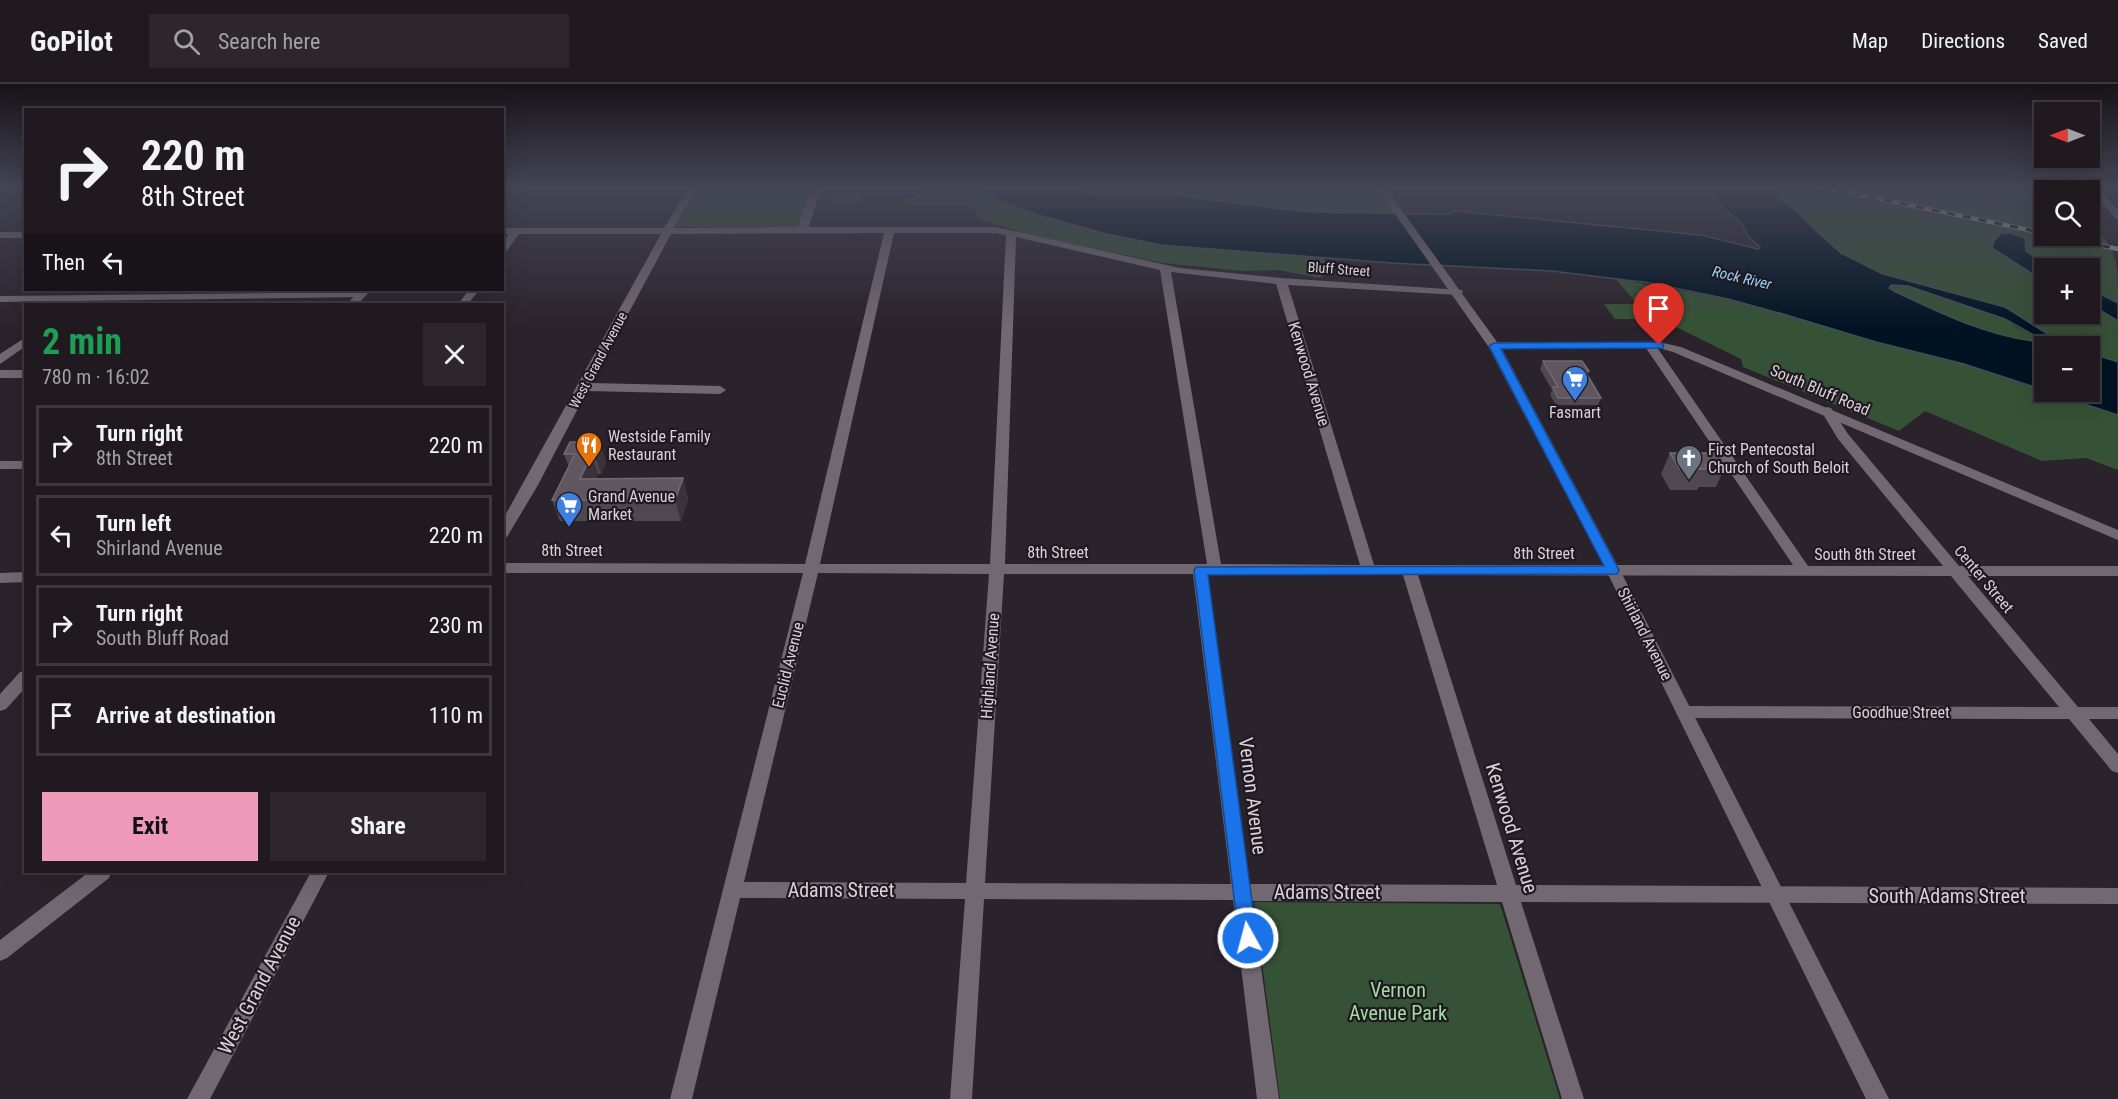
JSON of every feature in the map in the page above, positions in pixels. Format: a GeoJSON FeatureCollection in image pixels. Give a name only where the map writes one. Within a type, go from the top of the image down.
{"type":"FeatureCollection","features":[{"type":"Feature","properties":{"kind":"street"},"geometry":{"type":"LineString","coordinates":[[504,247],[514,234]]}},
{"type":"Feature","properties":{"kind":"street","name":"West Grand Avenue"},"geometry":{"type":"LineString","coordinates":[[504,530],[666,234]]}},
{"type":"Feature","properties":{"kind":"street","name":"Euclid Avenue"},"geometry":{"type":"LineString","coordinates":[[681,1099],[811,570],[889,234]]}},
{"type":"Feature","properties":{"kind":"street","name":"Highland Avenue"},"geometry":{"type":"LineString","coordinates":[[961,1099],[997,570],[1011,234]]}},
{"type":"Feature","properties":{"kind":"street","name":"Bluff Street"},"geometry":{"type":"LineString","coordinates":[[1017,234],[1164,268],[1281,281],[1458,292]]}},
{"type":"Feature","properties":{"kind":"street","name":"Shirland Avenue"},"geometry":{"type":"LineString","coordinates":[[1416,234],[1494,346],[1613,570],[1878,1099]]}},
{"type":"Feature","properties":{"kind":"street"},"geometry":{"type":"LineString","coordinates":[[0,235],[24,235]]}},
{"type":"Feature","properties":{"kind":"street","name":"Vernon Avenue"},"geometry":{"type":"LineString","coordinates":[[1164,268],[1208,570],[1242,892],[1268,1099]]}},
{"type":"Feature","properties":{"kind":"street","name":"Kenwood Avenue"},"geometry":{"type":"LineString","coordinates":[[1281,281],[1369,571]]}},
{"type":"Feature","properties":{"kind":"street"},"geometry":{"type":"LineString","coordinates":[[73,301],[86,291]]}},
{"type":"Feature","properties":{"kind":"street"},"geometry":{"type":"LineString","coordinates":[[464,303],[473,291]]}},
{"type":"Feature","properties":{"kind":"street"},"geometry":{"type":"LineString","coordinates":[[0,299],[73,301],[363,292]]}},
{"type":"Feature","properties":{"kind":"street"},"geometry":{"type":"LineString","coordinates":[[0,360],[24,342]]}},
{"type":"Feature","properties":{"kind":"street"},"geometry":{"type":"LineString","coordinates":[[1650,345],[1804,571]]}},
{"type":"Feature","properties":{"kind":"street","name":"South Bluff Road"},"geometry":{"type":"LineString","coordinates":[[1494,346],[1650,345],[1686,352],[2118,535]]}},
{"type":"Feature","properties":{"kind":"street"},"geometry":{"type":"LineString","coordinates":[[0,374],[24,374]]}},
{"type":"Feature","properties":{"kind":"street"},"geometry":{"type":"LineString","coordinates":[[584,387],[720,390]]}},
{"type":"Feature","properties":{"kind":"street","name":"Center Street"},"geometry":{"type":"LineString","coordinates":[[1827,411],[1843,436],[1955,573],[2118,766]]}},
{"type":"Feature","properties":{"kind":"street"},"geometry":{"type":"LineString","coordinates":[[0,465],[24,465]]}},
{"type":"Feature","properties":{"kind":"street","name":"8th Street"},"geometry":{"type":"LineString","coordinates":[[504,568],[1613,570]]}},
{"type":"Feature","properties":{"kind":"street","name":"South 8th Street"},"geometry":{"type":"LineString","coordinates":[[1613,570],[1955,573],[2118,571]]}},
{"type":"Feature","properties":{"kind":"street","name":"Kenwood Avenue"},"geometry":{"type":"LineString","coordinates":[[1409,571],[1573,1099]]}},
{"type":"Feature","properties":{"kind":"street"},"geometry":{"type":"LineString","coordinates":[[0,578],[24,578]]}},
{"type":"Feature","properties":{"kind":"street"},"geometry":{"type":"LineString","coordinates":[[0,705],[24,678]]}},
{"type":"Feature","properties":{"kind":"street","name":"Goodhue Street"},"geometry":{"type":"LineString","coordinates":[[1684,712],[2118,713]]}},
{"type":"Feature","properties":{"kind":"street"},"geometry":{"type":"LineString","coordinates":[[0,952],[101,873]]}},
{"type":"Feature","properties":{"kind":"street","name":"West Grand Avenue"},"geometry":{"type":"LineString","coordinates":[[198,1099],[319,873]]}},
{"type":"Feature","properties":{"kind":"street","name":"Adams Street"},"geometry":{"type":"LineString","coordinates":[[733,890],[1777,896]]}},
{"type":"Feature","properties":{"kind":"street","name":"South Adams Street"},"geometry":{"type":"LineString","coordinates":[[1777,896],[2118,896]]}},
{"type":"Feature","properties":{"kind":"green space"},"geometry":{"type":"Polygon","coordinates":[[[1028,234],[1109,234],[1161,245],[1324,256],[1326,274],[1319,278],[1279,270],[1243,271],[1163,263],[1028,234]]]}},
{"type":"Feature","properties":{"kind":"green space"},"geometry":{"type":"Polygon","coordinates":[[[1820,234],[2034,234],[2034,246],[2100,246],[2101,234],[2111,249],[2117,267],[2118,303],[2100,294],[2100,258],[2036,258],[2026,251],[2026,241],[1992,248],[2034,275],[2034,324],[2100,324],[2100,310],[2118,321],[2118,362],[2100,356],[2100,336],[2051,336],[2005,307],[1883,274],[1841,253],[1820,234]]]}},
{"type":"Feature","properties":{"kind":"green space"},"geometry":{"type":"Polygon","coordinates":[[[1616,279],[1728,299],[1876,342],[1964,364],[2034,387],[2034,402],[2079,402],[2118,415],[2118,470],[2086,458],[2042,461],[1925,411],[1899,431],[1743,367],[1741,359],[1670,324],[1650,319],[1615,319],[1604,304],[1637,304],[1616,279]]]}},
{"type":"Feature","properties":{"kind":"green space"},"geometry":{"type":"Polygon","coordinates":[[[1890,285],[1908,286],[2005,319],[2035,336],[2034,341],[2002,335],[1966,323],[1889,288],[1890,285]]]}},
{"type":"Feature","properties":{"kind":"green space","name":"Vernon Avenue Park"},"geometry":{"type":"Polygon","coordinates":[[[1254,902],[1500,904],[1560,1099],[1280,1099],[1254,902]]]}},
{"type":"Feature","properties":{"kind":"water","name":"Rock River"},"geometry":{"type":"Polygon","coordinates":[[[1109,234],[1694,234],[1758,249],[1760,247],[1747,234],[1820,234],[1841,253],[1883,274],[2005,307],[2051,336],[2036,336],[2005,319],[1908,286],[1891,285],[1889,288],[1948,316],[1983,329],[2034,341],[2034,387],[1964,364],[1876,342],[1728,299],[1650,283],[1552,271],[1392,263],[1161,245],[1109,234]]]}},
{"type":"Feature","properties":{"kind":"water"},"geometry":{"type":"Polygon","coordinates":[[[2000,234],[2014,234],[2025,238],[2026,251],[2036,258],[2034,258],[2034,275],[1992,248],[2000,234]]]}},
{"type":"Feature","properties":{"kind":"water"},"geometry":{"type":"Polygon","coordinates":[[[2100,294],[2118,303],[2118,321],[2100,310],[2100,294]]]}},
{"type":"Feature","properties":{"kind":"water"},"geometry":{"type":"Polygon","coordinates":[[[2100,356],[2118,362],[2118,415],[2078,402],[2100,402],[2100,356]]]}},
{"type":"Feature","properties":{"kind":"building"},"geometry":{"type":"Polygon","coordinates":[[[1543,361],[1582,361],[1589,371],[1585,371],[1601,398],[1558,398],[1553,387],[1558,387],[1543,361]]]}},
{"type":"Feature","properties":{"kind":"building"},"geometry":{"type":"Polygon","coordinates":[[[570,442],[599,442],[580,479],[683,478],[675,500],[552,500],[575,454],[564,454],[570,442]]]}},
{"type":"Feature","properties":{"kind":"building"},"geometry":{"type":"Polygon","coordinates":[[[1670,453],[1719,453],[1726,465],[1705,465],[1707,469],[1680,469],[1670,453]]]}},
{"type":"Feature","properties":{"kind":"railway"},"geometry":{"type":"LineString","coordinates":[[2100,245],[2118,249]]}},
{"type":"Feature","properties":{"kind":"place","name":"Fasmart"},"geometry":{"type":"Point","coordinates":[1575,402]}},
{"type":"Feature","properties":{"kind":"place","name":"Westside Family Restaurant"},"geometry":{"type":"Point","coordinates":[589,468]}},
{"type":"Feature","properties":{"kind":"place","name":"First Pentecostal Church of South Beloit"},"geometry":{"type":"Point","coordinates":[1689,481]}},
{"type":"Feature","properties":{"kind":"place","name":"Grand Avenue Market"},"geometry":{"type":"Point","coordinates":[569,528]}},
{"type":"Feature","properties":{"kind":"route"},"geometry":{"type":"LineString","coordinates":[[1248,938],[1200,570],[1613,570],[1494,346],[1659,345]]}}]}
